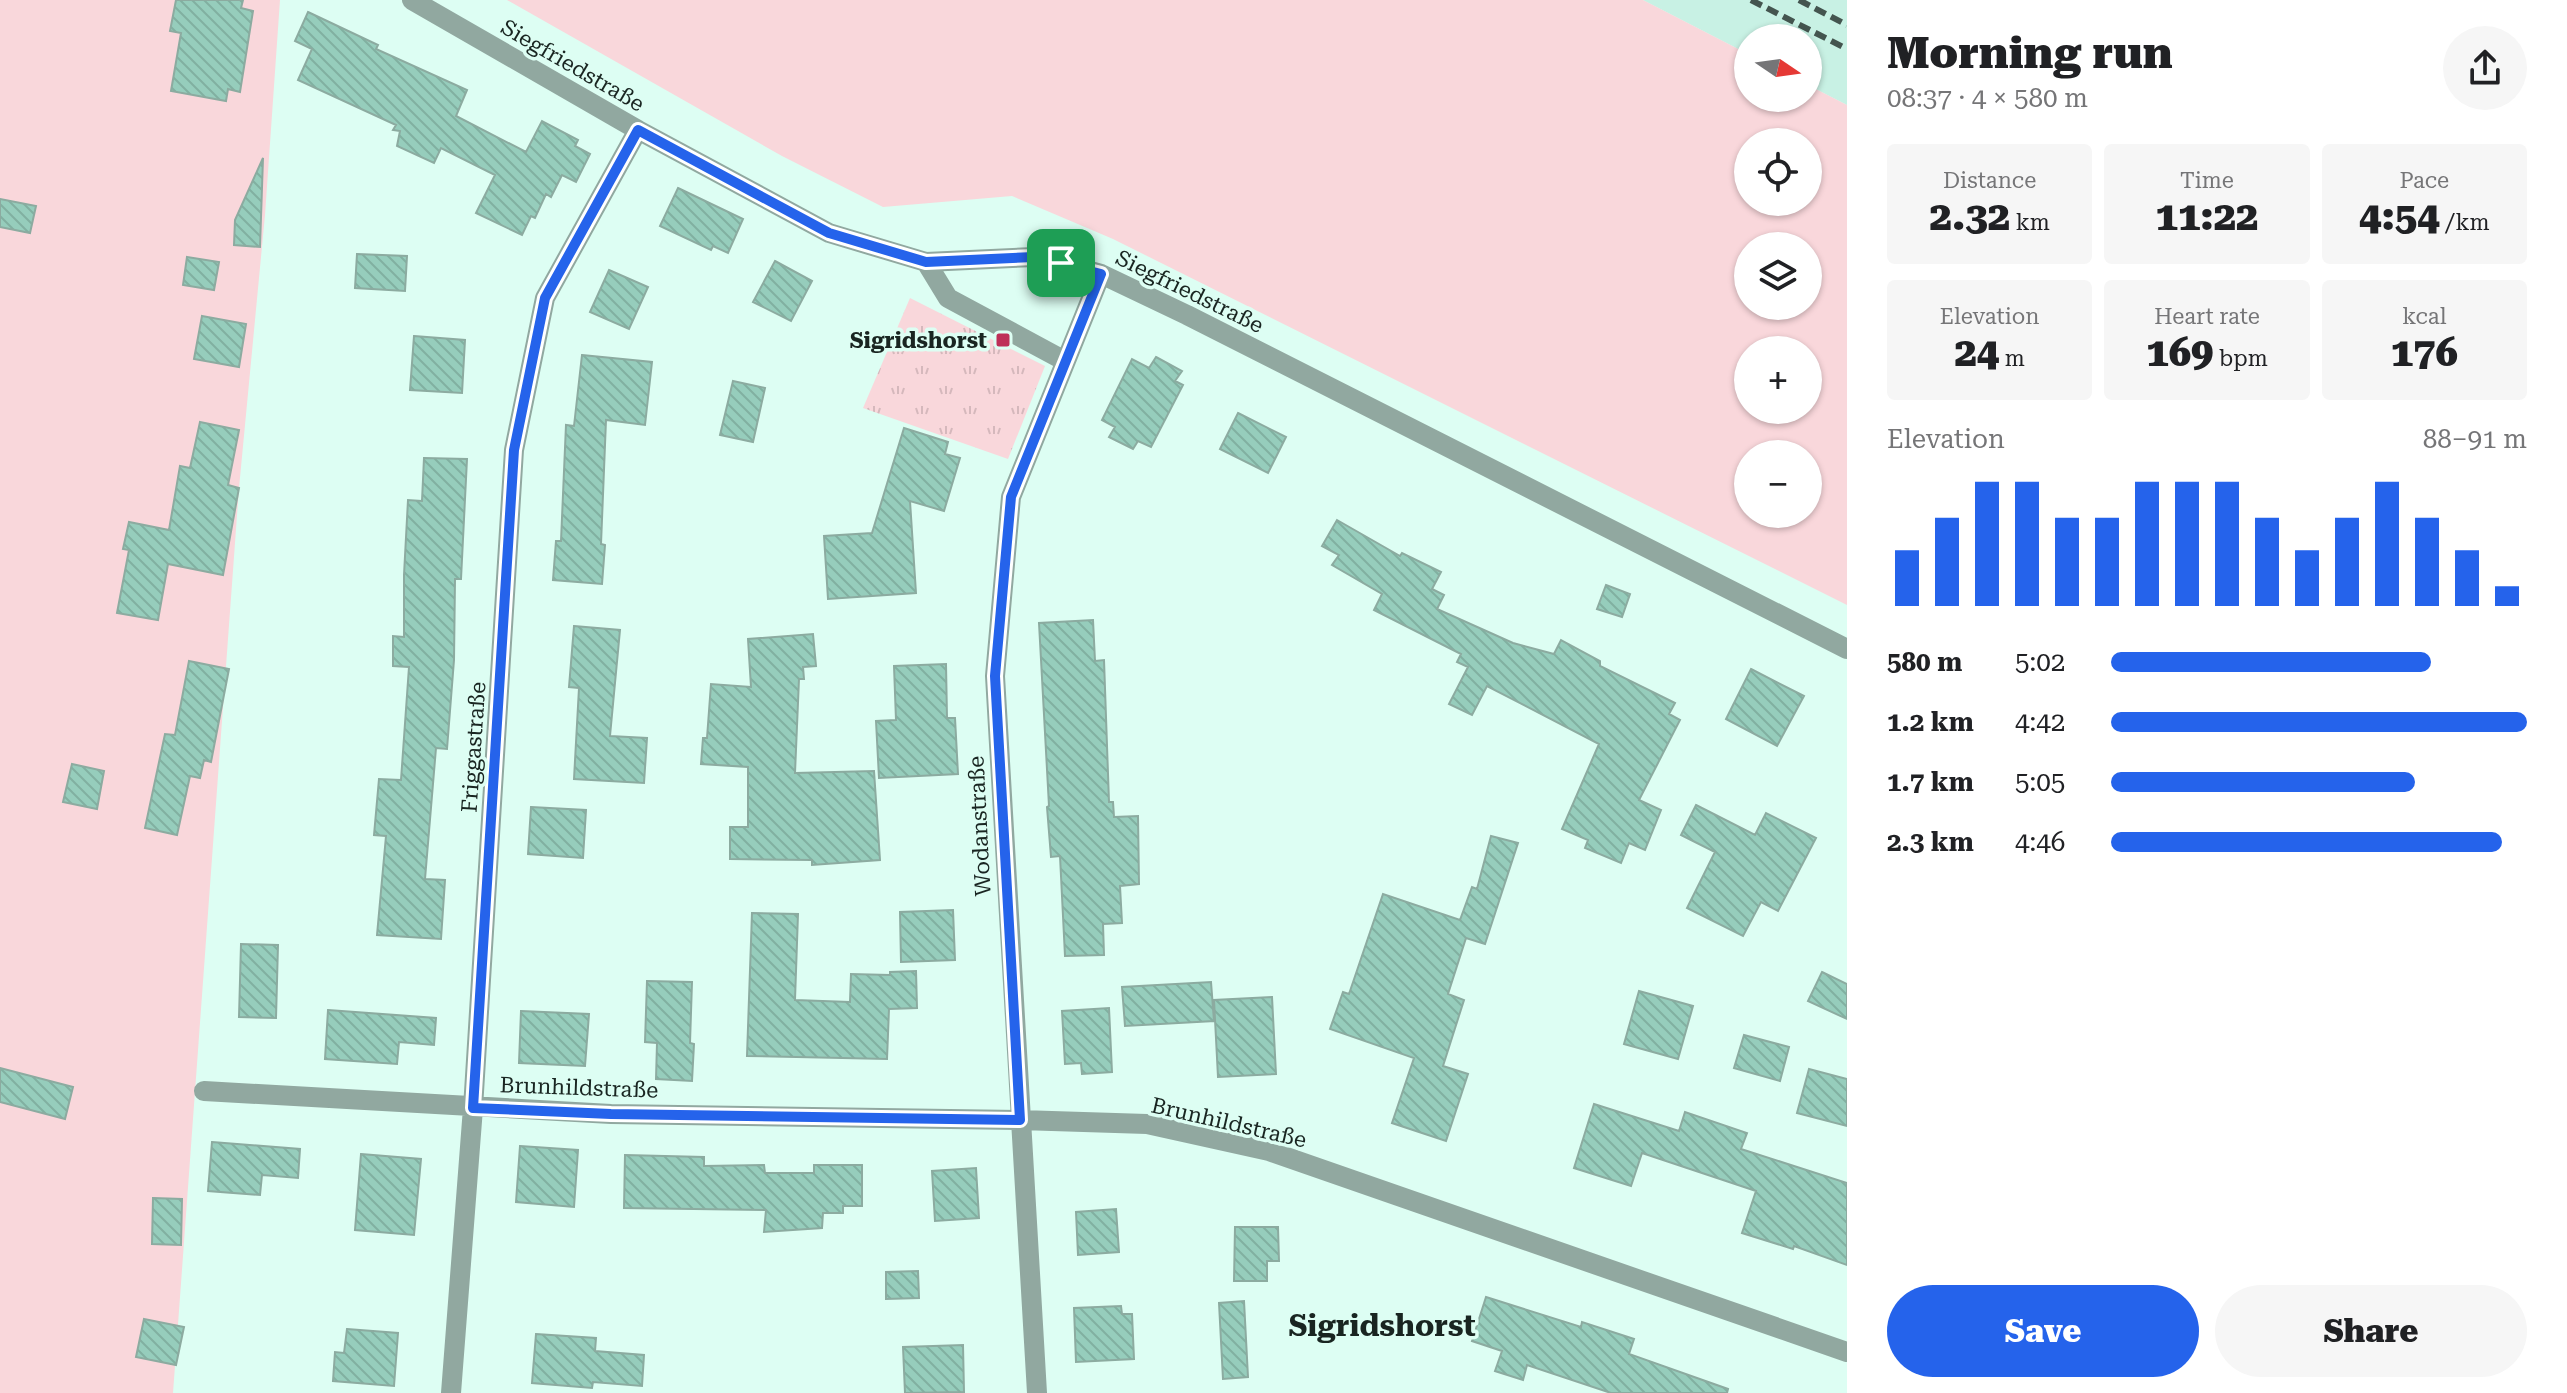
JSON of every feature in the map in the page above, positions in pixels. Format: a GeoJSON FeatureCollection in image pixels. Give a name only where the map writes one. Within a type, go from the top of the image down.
{"type":"FeatureCollection","features":[{"type":"Feature","properties":{"kind":"street","name":"Siegfriedstraße"},"geometry":{"type":"LineString","coordinates":[[412,0],[638,130],[829,233],[926,262],[1034,257],[1101,274],[1847,649]]}},
{"type":"Feature","properties":{"kind":"street","name":"Friggastraße"},"geometry":{"type":"LineString","coordinates":[[451,1393],[473,1108],[514,450],[545,298],[638,130]]}},
{"type":"Feature","properties":{"kind":"street"},"geometry":{"type":"LineString","coordinates":[[926,262],[948,298],[1065,361]]}},
{"type":"Feature","properties":{"kind":"street","name":"Wodanstraße"},"geometry":{"type":"LineString","coordinates":[[1037,1393],[995,676],[1011,497],[1101,274]]}},
{"type":"Feature","properties":{"kind":"street","name":"Brunhildstraße"},"geometry":{"type":"LineString","coordinates":[[204,1091],[611,1114],[1147,1124],[1269,1151],[1847,1352]]}},
{"type":"Feature","properties":{"kind":"shaded area"},"geometry":{"type":"Polygon","coordinates":[[[1643,0],[1847,0],[1847,105],[1822,92],[1822,24],[1734,24],[1734,47],[1643,0]]]}},
{"type":"Feature","properties":{"kind":"green space"},"geometry":{"type":"Polygon","coordinates":[[[0,0],[280,0],[265,215],[239,488],[173,1393],[0,1393],[0,0]]]}},
{"type":"Feature","properties":{"kind":"green space"},"geometry":{"type":"Polygon","coordinates":[[[507,0],[1643,0],[1734,47],[1734,112],[1822,112],[1822,92],[1847,105],[1847,605],[1113,239],[1012,196],[883,207],[782,156],[507,0]]]}},
{"type":"Feature","properties":{"kind":"green space"},"geometry":{"type":"Polygon","coordinates":[[[910,298],[1045,366],[1008,459],[863,408],[910,298]]]}},
{"type":"Feature","properties":{"kind":"building"},"geometry":{"type":"Polygon","coordinates":[[[176,0],[243,0],[241,8],[253,11],[240,92],[228,89],[226,101],[171,91],[181,33],[170,31],[176,0]]]}},
{"type":"Feature","properties":{"kind":"building"},"geometry":{"type":"Polygon","coordinates":[[[308,12],[378,45],[376,49],[467,90],[456,116],[526,152],[542,121],[578,140],[575,146],[590,154],[576,182],[562,175],[551,197],[546,194],[535,218],[531,216],[522,235],[476,213],[495,175],[441,148],[434,163],[397,146],[400,131],[393,130],[396,125],[298,80],[312,49],[295,41],[308,12]]]}},
{"type":"Feature","properties":{"kind":"building"},"geometry":{"type":"Polygon","coordinates":[[[263,158],[260,247],[234,245],[235,220],[263,158]]]}},
{"type":"Feature","properties":{"kind":"building"},"geometry":{"type":"Polygon","coordinates":[[[678,188],[743,219],[728,253],[713,246],[711,250],[660,226],[678,188]]]}},
{"type":"Feature","properties":{"kind":"building"},"geometry":{"type":"Polygon","coordinates":[[[0,199],[36,206],[30,233],[0,227],[0,199]]]}},
{"type":"Feature","properties":{"kind":"building"},"geometry":{"type":"Polygon","coordinates":[[[357,254],[407,256],[405,291],[355,288],[357,254]]]}},
{"type":"Feature","properties":{"kind":"building"},"geometry":{"type":"Polygon","coordinates":[[[187,257],[219,262],[214,290],[183,285],[187,257]]]}},
{"type":"Feature","properties":{"kind":"building"},"geometry":{"type":"Polygon","coordinates":[[[775,261],[812,281],[791,321],[753,302],[775,261]]]}},
{"type":"Feature","properties":{"kind":"building"},"geometry":{"type":"Polygon","coordinates":[[[609,270],[648,287],[629,329],[590,312],[609,270]]]}},
{"type":"Feature","properties":{"kind":"building"},"geometry":{"type":"Polygon","coordinates":[[[202,316],[246,324],[239,367],[194,359],[202,316]]]}},
{"type":"Feature","properties":{"kind":"building"},"geometry":{"type":"Polygon","coordinates":[[[414,336],[465,340],[462,393],[410,390],[414,336]]]}},
{"type":"Feature","properties":{"kind":"building"},"geometry":{"type":"Polygon","coordinates":[[[582,355],[652,362],[645,425],[606,420],[602,584],[553,580],[556,541],[561,541],[566,425],[574,426],[582,355]]]}},
{"type":"Feature","properties":{"kind":"building"},"geometry":{"type":"Polygon","coordinates":[[[1156,357],[1182,371],[1175,381],[1183,385],[1151,447],[1138,441],[1133,449],[1109,437],[1115,427],[1102,420],[1132,359],[1149,368],[1156,357]]]}},
{"type":"Feature","properties":{"kind":"building"},"geometry":{"type":"Polygon","coordinates":[[[733,381],[765,388],[753,442],[720,435],[733,381]]]}},
{"type":"Feature","properties":{"kind":"building"},"geometry":{"type":"Polygon","coordinates":[[[1238,413],[1286,437],[1268,473],[1220,449],[1238,413]]]}},
{"type":"Feature","properties":{"kind":"building"},"geometry":{"type":"Polygon","coordinates":[[[200,422],[239,430],[228,485],[239,488],[223,575],[168,564],[158,620],[117,613],[129,550],[123,549],[129,522],[169,530],[180,466],[190,468],[200,422]]]}},
{"type":"Feature","properties":{"kind":"building"},"geometry":{"type":"Polygon","coordinates":[[[904,428],[948,442],[945,454],[960,458],[944,511],[910,501],[916,593],[828,599],[824,536],[872,533],[904,428]]]}},
{"type":"Feature","properties":{"kind":"building"},"geometry":{"type":"Polygon","coordinates":[[[424,458],[467,459],[461,579],[455,579],[454,660],[447,749],[436,748],[425,879],[445,880],[441,939],[377,935],[386,836],[374,835],[379,779],[401,780],[409,667],[393,666],[393,636],[404,637],[408,500],[422,501],[424,458]]]}},
{"type":"Feature","properties":{"kind":"building"},"geometry":{"type":"Polygon","coordinates":[[[1337,520],[1400,556],[1402,553],[1441,572],[1432,589],[1444,595],[1437,609],[1513,643],[1554,654],[1561,640],[1600,661],[1600,666],[1675,703],[1669,714],[1680,720],[1639,800],[1661,810],[1645,850],[1629,843],[1621,863],[1585,848],[1588,840],[1562,829],[1599,744],[1487,686],[1472,715],[1449,704],[1468,667],[1457,662],[1461,654],[1374,610],[1382,594],[1332,565],[1339,555],[1322,546],[1337,520]]]}},
{"type":"Feature","properties":{"kind":"building"},"geometry":{"type":"Polygon","coordinates":[[[1606,585],[1630,594],[1622,617],[1597,609],[1606,585]]]}},
{"type":"Feature","properties":{"kind":"building"},"geometry":{"type":"Polygon","coordinates":[[[1093,620],[1095,661],[1104,660],[1109,802],[1113,802],[1114,817],[1138,816],[1139,884],[1120,886],[1122,923],[1103,924],[1104,955],[1065,956],[1060,856],[1051,857],[1047,807],[1039,623],[1093,620]]]}},
{"type":"Feature","properties":{"kind":"building"},"geometry":{"type":"Polygon","coordinates":[[[574,626],[620,630],[610,736],[647,738],[644,783],[574,779],[579,688],[569,687],[574,626]]]}},
{"type":"Feature","properties":{"kind":"building"},"geometry":{"type":"Polygon","coordinates":[[[813,634],[816,666],[803,667],[804,679],[799,679],[795,773],[874,771],[880,860],[812,865],[812,860],[730,859],[730,827],[748,827],[748,767],[701,764],[703,738],[707,738],[711,684],[751,687],[748,639],[813,634]]]}},
{"type":"Feature","properties":{"kind":"building"},"geometry":{"type":"Polygon","coordinates":[[[189,661],[229,669],[211,762],[204,760],[200,778],[190,776],[177,835],[145,828],[165,734],[175,735],[189,661]]]}},
{"type":"Feature","properties":{"kind":"building"},"geometry":{"type":"Polygon","coordinates":[[[946,664],[947,718],[955,718],[958,774],[879,778],[876,721],[896,720],[894,666],[946,664]]]}},
{"type":"Feature","properties":{"kind":"building"},"geometry":{"type":"Polygon","coordinates":[[[1751,669],[1804,696],[1777,746],[1726,719],[1751,669]]]}},
{"type":"Feature","properties":{"kind":"building"},"geometry":{"type":"Polygon","coordinates":[[[72,764],[104,771],[97,809],[63,802],[72,764]]]}},
{"type":"Feature","properties":{"kind":"building"},"geometry":{"type":"Polygon","coordinates":[[[1696,805],[1755,835],[1766,813],[1816,838],[1778,911],[1761,902],[1743,936],[1687,908],[1715,852],[1681,835],[1696,805]]]}},
{"type":"Feature","properties":{"kind":"building"},"geometry":{"type":"Polygon","coordinates":[[[531,807],[586,810],[583,858],[528,854],[531,807]]]}},
{"type":"Feature","properties":{"kind":"building"},"geometry":{"type":"Polygon","coordinates":[[[1491,836],[1518,843],[1485,944],[1466,938],[1448,994],[1464,1000],[1443,1066],[1468,1074],[1446,1141],[1392,1123],[1414,1058],[1330,1029],[1343,992],[1349,994],[1383,894],[1460,920],[1472,887],[1477,889],[1491,836]]]}},
{"type":"Feature","properties":{"kind":"building"},"geometry":{"type":"Polygon","coordinates":[[[953,910],[955,960],[901,962],[900,912],[953,910]]]}},
{"type":"Feature","properties":{"kind":"building"},"geometry":{"type":"Polygon","coordinates":[[[752,913],[798,914],[795,1000],[850,1002],[851,974],[890,975],[890,972],[916,971],[917,1008],[889,1009],[887,1059],[747,1056],[752,913]]]}},
{"type":"Feature","properties":{"kind":"building"},"geometry":{"type":"Polygon","coordinates":[[[241,944],[278,945],[276,1018],[239,1017],[241,944]]]}},
{"type":"Feature","properties":{"kind":"building"},"geometry":{"type":"Polygon","coordinates":[[[1822,972],[1847,984],[1847,1019],[1808,1001],[1822,972]]]}},
{"type":"Feature","properties":{"kind":"building"},"geometry":{"type":"Polygon","coordinates":[[[647,981],[692,982],[692,1081],[656,1079],[657,1043],[645,1042],[647,981]]]}},
{"type":"Feature","properties":{"kind":"building"},"geometry":{"type":"Polygon","coordinates":[[[1211,982],[1214,1021],[1125,1026],[1122,987],[1211,982]]]}},
{"type":"Feature","properties":{"kind":"building"},"geometry":{"type":"Polygon","coordinates":[[[1639,991],[1693,1006],[1678,1059],[1624,1044],[1639,991]]]}},
{"type":"Feature","properties":{"kind":"building"},"geometry":{"type":"Polygon","coordinates":[[[1272,997],[1276,1074],[1218,1077],[1214,1000],[1272,997]]]}},
{"type":"Feature","properties":{"kind":"building"},"geometry":{"type":"Polygon","coordinates":[[[1109,1008],[1112,1072],[1082,1074],[1081,1063],[1065,1064],[1062,1011],[1109,1008]]]}},
{"type":"Feature","properties":{"kind":"building"},"geometry":{"type":"Polygon","coordinates":[[[328,1010],[436,1018],[434,1045],[399,1042],[397,1064],[325,1059],[328,1010]]]}},
{"type":"Feature","properties":{"kind":"building"},"geometry":{"type":"Polygon","coordinates":[[[521,1011],[589,1014],[585,1066],[519,1063],[521,1011]]]}},
{"type":"Feature","properties":{"kind":"building"},"geometry":{"type":"Polygon","coordinates":[[[1744,1035],[1789,1047],[1780,1081],[1734,1068],[1744,1035]]]}},
{"type":"Feature","properties":{"kind":"building"},"geometry":{"type":"Polygon","coordinates":[[[0,1068],[73,1087],[65,1119],[0,1102],[0,1068]]]}},
{"type":"Feature","properties":{"kind":"building"},"geometry":{"type":"Polygon","coordinates":[[[1809,1069],[1847,1079],[1847,1126],[1797,1113],[1809,1069]]]}},
{"type":"Feature","properties":{"kind":"building"},"geometry":{"type":"Polygon","coordinates":[[[1594,1104],[1679,1131],[1685,1112],[1747,1133],[1741,1149],[1847,1183],[1847,1265],[1794,1246],[1793,1249],[1742,1233],[1756,1191],[1642,1153],[1631,1186],[1574,1168],[1594,1104]]]}},
{"type":"Feature","properties":{"kind":"building"},"geometry":{"type":"Polygon","coordinates":[[[212,1142],[300,1149],[298,1178],[262,1175],[260,1195],[208,1191],[212,1142]]]}},
{"type":"Feature","properties":{"kind":"building"},"geometry":{"type":"Polygon","coordinates":[[[520,1146],[578,1150],[574,1207],[516,1202],[520,1146]]]}},
{"type":"Feature","properties":{"kind":"building"},"geometry":{"type":"Polygon","coordinates":[[[361,1154],[421,1159],[414,1235],[355,1230],[361,1154]]]}},
{"type":"Feature","properties":{"kind":"building"},"geometry":{"type":"Polygon","coordinates":[[[625,1155],[704,1157],[704,1166],[764,1165],[765,1173],[814,1173],[814,1165],[862,1165],[862,1206],[843,1206],[843,1213],[823,1213],[822,1228],[764,1232],[766,1210],[624,1208],[625,1155]]]}},
{"type":"Feature","properties":{"kind":"building"},"geometry":{"type":"Polygon","coordinates":[[[976,1168],[979,1218],[935,1221],[932,1171],[976,1168]]]}},
{"type":"Feature","properties":{"kind":"building"},"geometry":{"type":"Polygon","coordinates":[[[153,1198],[182,1199],[181,1245],[152,1244],[153,1198]]]}},
{"type":"Feature","properties":{"kind":"building"},"geometry":{"type":"Polygon","coordinates":[[[1116,1209],[1119,1252],[1078,1255],[1076,1212],[1116,1209]]]}},
{"type":"Feature","properties":{"kind":"building"},"geometry":{"type":"Polygon","coordinates":[[[1235,1227],[1278,1227],[1279,1261],[1267,1261],[1267,1281],[1234,1281],[1235,1227]]]}},
{"type":"Feature","properties":{"kind":"building"},"geometry":{"type":"Polygon","coordinates":[[[918,1271],[919,1298],[886,1299],[886,1272],[918,1271]]]}},
{"type":"Feature","properties":{"kind":"building"},"geometry":{"type":"Polygon","coordinates":[[[1486,1297],[1581,1327],[1582,1322],[1634,1339],[1629,1354],[1728,1389],[1727,1393],[1611,1393],[1527,1365],[1523,1380],[1495,1371],[1502,1351],[1472,1341],[1486,1297]]]}},
{"type":"Feature","properties":{"kind":"building"},"geometry":{"type":"Polygon","coordinates":[[[1244,1301],[1248,1377],[1223,1379],[1219,1303],[1244,1301]]]}},
{"type":"Feature","properties":{"kind":"building"},"geometry":{"type":"Polygon","coordinates":[[[1121,1306],[1122,1314],[1132,1314],[1134,1359],[1076,1362],[1074,1308],[1121,1306]]]}},
{"type":"Feature","properties":{"kind":"building"},"geometry":{"type":"Polygon","coordinates":[[[144,1319],[184,1327],[176,1365],[136,1357],[144,1319]]]}},
{"type":"Feature","properties":{"kind":"building"},"geometry":{"type":"Polygon","coordinates":[[[347,1329],[398,1333],[394,1386],[333,1381],[335,1352],[344,1353],[347,1329]]]}},
{"type":"Feature","properties":{"kind":"building"},"geometry":{"type":"Polygon","coordinates":[[[536,1334],[596,1338],[595,1351],[644,1355],[642,1386],[593,1382],[592,1388],[532,1383],[536,1334]]]}},
{"type":"Feature","properties":{"kind":"building"},"geometry":{"type":"Polygon","coordinates":[[[963,1345],[964,1392],[905,1393],[903,1347],[963,1345]]]}},
{"type":"Feature","properties":{"kind":"railway"},"geometry":{"type":"LineString","coordinates":[[1751,0],[1847,49]]}},
{"type":"Feature","properties":{"kind":"railway"},"geometry":{"type":"LineString","coordinates":[[1799,0],[1847,25]]}},
{"type":"Feature","properties":{"kind":"place","name":"Sigridshorst"},"geometry":{"type":"Point","coordinates":[1003,340]}},
{"type":"Feature","properties":{"kind":"district","name":"Sigridshorst"},"geometry":{"type":"Point","coordinates":[1382,1326]}},
{"type":"Feature","properties":{"kind":"route"},"geometry":{"type":"LineString","coordinates":[[638,130],[829,233],[926,262],[1034,257],[1061,263],[1101,274],[1011,497],[995,676],[1020,1120],[611,1114],[473,1108],[514,450],[545,298],[638,130]]}}]}
